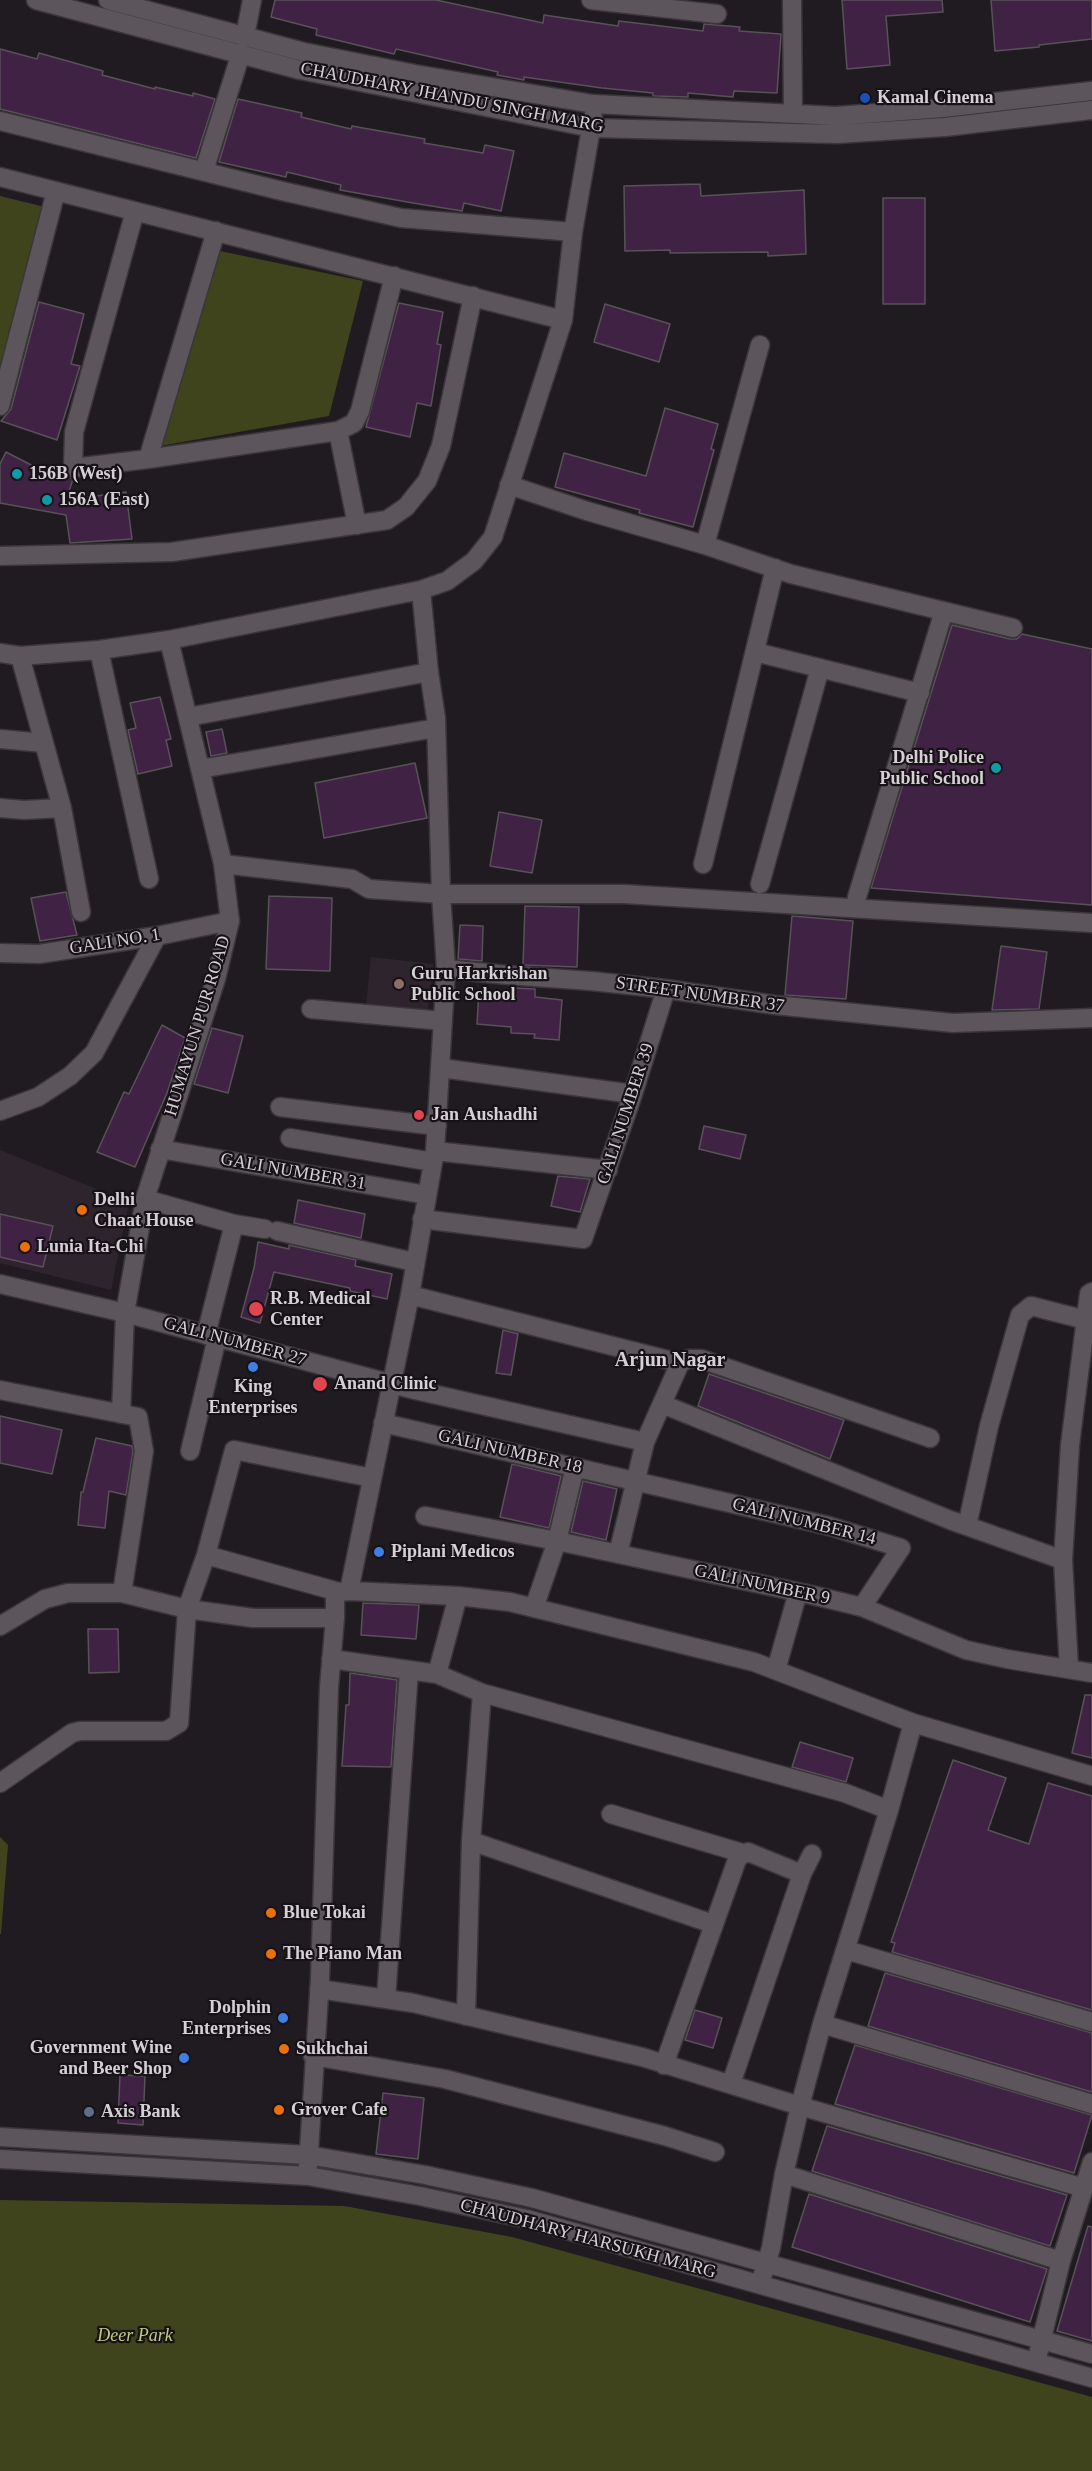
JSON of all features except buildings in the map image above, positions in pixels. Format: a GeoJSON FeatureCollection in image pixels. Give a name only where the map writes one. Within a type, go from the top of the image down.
{"type":"FeatureCollection","features":[{"type":"Feature","properties":{"kind":"street","name":"CHAUDHARY JHANDU SINGH MARG"},"geometry":{"type":"LineString","coordinates":[[36,0],[243,44],[304,51],[415,74],[593,104],[836,116],[943,108],[1092,91]]}},
{"type":"Feature","properties":{"kind":"street","name":"CHAUDHARY JHANDU SINGH MARG"},"geometry":{"type":"LineString","coordinates":[[108,0],[243,44],[300,70],[592,128],[837,134],[945,127],[1092,110]]}},
{"type":"Feature","properties":{"kind":"street"},"geometry":{"type":"LineString","coordinates":[[204,171],[243,44],[252,0]]}},
{"type":"Feature","properties":{"kind":"street"},"geometry":{"type":"LineString","coordinates":[[591,0],[717,14]]}},
{"type":"Feature","properties":{"kind":"street"},"geometry":{"type":"LineString","coordinates":[[792,0],[793,114]]}},
{"type":"Feature","properties":{"kind":"street"},"geometry":{"type":"LineString","coordinates":[[0,653],[20,656],[99,650],[169,640],[421,590],[447,581],[474,561],[493,537],[563,320],[573,232],[592,128],[593,104]]}},
{"type":"Feature","properties":{"kind":"street"},"geometry":{"type":"LineString","coordinates":[[0,121],[401,218],[573,232]]}},
{"type":"Feature","properties":{"kind":"street"},"geometry":{"type":"LineString","coordinates":[[0,177],[563,320]]}},
{"type":"Feature","properties":{"kind":"street"},"geometry":{"type":"LineString","coordinates":[[0,406],[56,191]]}},
{"type":"Feature","properties":{"kind":"street"},"geometry":{"type":"LineString","coordinates":[[135,211],[74,432],[73,468],[338,430],[354,423],[360,411],[394,276]]}},
{"type":"Feature","properties":{"kind":"street"},"geometry":{"type":"LineString","coordinates":[[148,459],[216,231]]}},
{"type":"Feature","properties":{"kind":"street"},"geometry":{"type":"LineString","coordinates":[[0,556],[172,552],[387,520],[406,507],[427,482],[441,446],[473,296]]}},
{"type":"Feature","properties":{"kind":"street"},"geometry":{"type":"LineString","coordinates":[[705,545],[759,345]]}},
{"type":"Feature","properties":{"kind":"street"},"geometry":{"type":"LineString","coordinates":[[338,430],[357,525]]}},
{"type":"Feature","properties":{"kind":"street"},"geometry":{"type":"LineString","coordinates":[[509,485],[586,511],[705,545],[775,568],[1013,628]]}},
{"type":"Feature","properties":{"kind":"street"},"geometry":{"type":"LineString","coordinates":[[703,864],[775,568]]}},
{"type":"Feature","properties":{"kind":"street"},"geometry":{"type":"LineString","coordinates":[[308,2176],[313,2056],[319,1989],[335,1597],[344,1592],[372,1478],[410,1295],[437,1126],[446,969],[441,894],[436,728],[421,590]]}},
{"type":"Feature","properties":{"kind":"street"},"geometry":{"type":"LineString","coordinates":[[857,897],[944,611]]}},
{"type":"Feature","properties":{"kind":"street","name":"HUMAYUN PUR ROAD"},"geometry":{"type":"LineString","coordinates":[[121,1414],[125,1313],[145,1199],[216,979],[230,921],[223,864],[169,640]]}},
{"type":"Feature","properties":{"kind":"street"},"geometry":{"type":"LineString","coordinates":[[99,650],[149,879]]}},
{"type":"Feature","properties":{"kind":"street"},"geometry":{"type":"LineString","coordinates":[[755,652],[920,693]]}},
{"type":"Feature","properties":{"kind":"street"},"geometry":{"type":"LineString","coordinates":[[20,656],[62,808],[81,912]]}},
{"type":"Feature","properties":{"kind":"street"},"geometry":{"type":"LineString","coordinates":[[760,884],[820,668]]}},
{"type":"Feature","properties":{"kind":"street"},"geometry":{"type":"LineString","coordinates":[[188,717],[429,672]]}},
{"type":"Feature","properties":{"kind":"street"},"geometry":{"type":"LineString","coordinates":[[200,769],[436,728]]}},
{"type":"Feature","properties":{"kind":"street"},"geometry":{"type":"LineString","coordinates":[[0,739],[44,743]]}},
{"type":"Feature","properties":{"kind":"street"},"geometry":{"type":"LineString","coordinates":[[0,808],[24,810],[62,808]]}},
{"type":"Feature","properties":{"kind":"street"},"geometry":{"type":"LineString","coordinates":[[223,864],[352,879],[369,889],[441,894],[624,894],[1092,923]]}},
{"type":"Feature","properties":{"kind":"street","name":"GALI NO. 1"},"geometry":{"type":"LineString","coordinates":[[0,953],[39,954],[157,936],[230,921]]}},
{"type":"Feature","properties":{"kind":"street"},"geometry":{"type":"LineString","coordinates":[[0,1111],[38,1097],[70,1076],[94,1053],[157,936]]}},
{"type":"Feature","properties":{"kind":"street","name":"STREET NUMBER 37"},"geometry":{"type":"LineString","coordinates":[[446,969],[666,989],[775,1005],[953,1023],[1092,1017]]}},
{"type":"Feature","properties":{"kind":"street","name":"GALI NUMBER 39"},"geometry":{"type":"LineString","coordinates":[[422,1219],[583,1239],[608,1170],[666,989]]}},
{"type":"Feature","properties":{"kind":"street"},"geometry":{"type":"LineString","coordinates":[[311,1009],[443,1021]]}},
{"type":"Feature","properties":{"kind":"street"},"geometry":{"type":"LineString","coordinates":[[441,1068],[633,1094]]}},
{"type":"Feature","properties":{"kind":"street"},"geometry":{"type":"LineString","coordinates":[[280,1107],[437,1126]]}},
{"type":"Feature","properties":{"kind":"street"},"geometry":{"type":"LineString","coordinates":[[290,1138],[434,1156],[608,1170]]}},
{"type":"Feature","properties":{"kind":"street","name":"GALI NUMBER 31"},"geometry":{"type":"LineString","coordinates":[[160,1149],[427,1195]]}},
{"type":"Feature","properties":{"kind":"street"},"geometry":{"type":"LineString","coordinates":[[145,1199],[234,1224],[414,1262]]}},
{"type":"Feature","properties":{"kind":"street"},"geometry":{"type":"LineString","coordinates":[[190,1450],[234,1224]]}},
{"type":"Feature","properties":{"kind":"street","name":"GALI NUMBER 27"},"geometry":{"type":"LineString","coordinates":[[0,1284],[125,1313],[391,1383],[645,1442]]}},
{"type":"Feature","properties":{"kind":"street"},"geometry":{"type":"LineString","coordinates":[[1068,1669],[1063,1560],[1070,1445],[1089,1294],[1092,1292]]}},
{"type":"Feature","properties":{"kind":"street"},"geometry":{"type":"LineString","coordinates":[[410,1295],[680,1362],[694,1357],[930,1438]]}},
{"type":"Feature","properties":{"kind":"street"},"geometry":{"type":"LineString","coordinates":[[967,1526],[989,1426],[1020,1316],[1031,1306],[1086,1320]]}},
{"type":"Feature","properties":{"kind":"street"},"geometry":{"type":"LineString","coordinates":[[618,1554],[645,1442],[680,1362]]}},
{"type":"Feature","properties":{"kind":"street"},"geometry":{"type":"LineString","coordinates":[[0,1390],[138,1417],[144,1451],[122,1593]]}},
{"type":"Feature","properties":{"kind":"street"},"geometry":{"type":"LineString","coordinates":[[663,1404],[967,1526],[1063,1560]]}},
{"type":"Feature","properties":{"kind":"street","name":"GALI NUMBER 18"},"geometry":{"type":"LineString","coordinates":[[383,1423],[637,1481]]}},
{"type":"Feature","properties":{"kind":"street"},"geometry":{"type":"LineString","coordinates":[[0,1783],[72,1733],[80,1731],[166,1731],[179,1723],[187,1609],[206,1555],[234,1450],[372,1478]]}},
{"type":"Feature","properties":{"kind":"street"},"geometry":{"type":"LineString","coordinates":[[534,1608],[557,1541],[575,1467]]}},
{"type":"Feature","properties":{"kind":"street","name":"GALI NUMBER 14"},"geometry":{"type":"LineString","coordinates":[[637,1481],[829,1526],[902,1548],[862,1607]]}},
{"type":"Feature","properties":{"kind":"street","name":"GALI NUMBER 9"},"geometry":{"type":"LineString","coordinates":[[426,1516],[798,1592],[862,1607],[966,1650],[1007,1659],[1092,1672]]}},
{"type":"Feature","properties":{"kind":"street"},"geometry":{"type":"LineString","coordinates":[[206,1555],[344,1592],[458,1596],[510,1602],[754,1662],[913,1724],[1092,1776]]}},
{"type":"Feature","properties":{"kind":"street"},"geometry":{"type":"LineString","coordinates":[[776,1670],[798,1592]]}},
{"type":"Feature","properties":{"kind":"street"},"geometry":{"type":"LineString","coordinates":[[3,1618],[45,1599],[68,1593],[122,1593],[187,1609],[253,1618],[335,1618]]}},
{"type":"Feature","properties":{"kind":"street"},"geometry":{"type":"LineString","coordinates":[[437,1674],[458,1596]]}},
{"type":"Feature","properties":{"kind":"street"},"geometry":{"type":"LineString","coordinates":[[331,1659],[437,1674],[482,1693],[845,1793],[889,1810]]}},
{"type":"Feature","properties":{"kind":"street"},"geometry":{"type":"LineString","coordinates":[[386,1999],[409,1670]]}},
{"type":"Feature","properties":{"kind":"street"},"geometry":{"type":"LineString","coordinates":[[466,2016],[471,1841],[482,1693]]}},
{"type":"Feature","properties":{"kind":"street"},"geometry":{"type":"LineString","coordinates":[[759,2286],[771,2248],[784,2174],[822,2024],[889,1810],[913,1724]]}},
{"type":"Feature","properties":{"kind":"street"},"geometry":{"type":"LineString","coordinates":[[611,1814],[742,1853],[748,1852],[802,1874]]}},
{"type":"Feature","properties":{"kind":"street"},"geometry":{"type":"LineString","coordinates":[[471,1841],[712,1924]]}},
{"type":"Feature","properties":{"kind":"street"},"geometry":{"type":"LineString","coordinates":[[664,2065],[712,1924],[738,1857],[742,1853]]}},
{"type":"Feature","properties":{"kind":"street"},"geometry":{"type":"LineString","coordinates":[[731,2084],[802,1874],[812,1854]]}},
{"type":"Feature","properties":{"kind":"street"},"geometry":{"type":"LineString","coordinates":[[846,1950],[1092,2022]]}},
{"type":"Feature","properties":{"kind":"street"},"geometry":{"type":"LineString","coordinates":[[319,1989],[413,2002],[642,2057],[800,2106],[1084,2188]]}},
{"type":"Feature","properties":{"kind":"street"},"geometry":{"type":"LineString","coordinates":[[822,2024],[1092,2104]]}},
{"type":"Feature","properties":{"kind":"street"},"geometry":{"type":"LineString","coordinates":[[313,2056],[445,2079],[654,2133],[715,2152]]}},
{"type":"Feature","properties":{"kind":"street","name":"CHAUDHARY HARSUKH MARG"},"geometry":{"type":"LineString","coordinates":[[0,2137],[308,2155],[425,2175],[532,2198],[1041,2342],[1092,2354]]}},
{"type":"Feature","properties":{"kind":"street","name":"CHAUDHARY HARSUKH MARG"},"geometry":{"type":"LineString","coordinates":[[0,2159],[308,2176],[420,2196],[527,2219],[1092,2378]]}},
{"type":"Feature","properties":{"kind":"street"},"geometry":{"type":"LineString","coordinates":[[1036,2363],[1061,2261],[1092,2162]]}},
{"type":"Feature","properties":{"kind":"street"},"geometry":{"type":"LineString","coordinates":[[784,2174],[1061,2261]]}},
{"type":"Feature","properties":{"kind":"shaded area","name":"Guru Harkrishan Public School"},"geometry":{"type":"Polygon","coordinates":[[[371,957],[433,964],[428,1011],[366,1005],[371,957]]]}},
{"type":"Feature","properties":{"kind":"shaded area"},"geometry":{"type":"Polygon","coordinates":[[[0,1150],[129,1202],[111,1290],[0,1263],[0,1150]]]}},
{"type":"Feature","properties":{"kind":"green space"},"geometry":{"type":"Polygon","coordinates":[[[0,196],[45,207],[0,384],[0,196]]]}},
{"type":"Feature","properties":{"kind":"green space"},"geometry":{"type":"Polygon","coordinates":[[[220,251],[363,281],[329,416],[154,447],[220,251]]]}},
{"type":"Feature","properties":{"kind":"green space"},"geometry":{"type":"Polygon","coordinates":[[[0,1837],[8,1845],[1,1934],[0,1934],[0,1837]]]}},
{"type":"Feature","properties":{"kind":"green space","name":"Deer Park"},"geometry":{"type":"Polygon","coordinates":[[[0,2200],[344,2206],[512,2237],[1092,2397],[1092,2471],[0,2471],[0,2200]]]}},
{"type":"Feature","properties":{"kind":"place","name":"Kamal Cinema"},"geometry":{"type":"Point","coordinates":[865,98]}},
{"type":"Feature","properties":{"kind":"place","name":"156B (West)"},"geometry":{"type":"Point","coordinates":[17,474]}},
{"type":"Feature","properties":{"kind":"place","name":"156A (East)"},"geometry":{"type":"Point","coordinates":[47,500]}},
{"type":"Feature","properties":{"kind":"place","name":"Delhi Police Public School"},"geometry":{"type":"Point","coordinates":[996,768]}},
{"type":"Feature","properties":{"kind":"place","name":"Guru Harkrishan Public School"},"geometry":{"type":"Point","coordinates":[399,984]}},
{"type":"Feature","properties":{"kind":"place","name":"Jan Aushadhi"},"geometry":{"type":"Point","coordinates":[419,1115]}},
{"type":"Feature","properties":{"kind":"place","name":"Delhi Chaat House"},"geometry":{"type":"Point","coordinates":[82,1210]}},
{"type":"Feature","properties":{"kind":"place","name":"Lunia Ita-Chi"},"geometry":{"type":"Point","coordinates":[25,1247]}},
{"type":"Feature","properties":{"kind":"place","name":"R.B. Medical Center"},"geometry":{"type":"Point","coordinates":[256,1309]}},
{"type":"Feature","properties":{"kind":"place","name":"King Enterprises"},"geometry":{"type":"Point","coordinates":[253,1367]}},
{"type":"Feature","properties":{"kind":"place","name":"Anand Clinic"},"geometry":{"type":"Point","coordinates":[320,1384]}},
{"type":"Feature","properties":{"kind":"place","name":"Piplani Medicos"},"geometry":{"type":"Point","coordinates":[379,1552]}},
{"type":"Feature","properties":{"kind":"place","name":"Blue Tokai"},"geometry":{"type":"Point","coordinates":[271,1913]}},
{"type":"Feature","properties":{"kind":"place","name":"The Piano Man"},"geometry":{"type":"Point","coordinates":[271,1954]}},
{"type":"Feature","properties":{"kind":"place","name":"Dolphin Enterprises"},"geometry":{"type":"Point","coordinates":[283,2018]}},
{"type":"Feature","properties":{"kind":"place","name":"Sukhchai"},"geometry":{"type":"Point","coordinates":[284,2049]}},
{"type":"Feature","properties":{"kind":"place","name":"Government Wine and Beer Shop"},"geometry":{"type":"Point","coordinates":[184,2058]}},
{"type":"Feature","properties":{"kind":"place","name":"Grover Cafe"},"geometry":{"type":"Point","coordinates":[279,2110]}},
{"type":"Feature","properties":{"kind":"place","name":"Axis Bank"},"geometry":{"type":"Point","coordinates":[89,2112]}},
{"type":"Feature","properties":{"kind":"district","name":"Arjun Nagar"},"geometry":{"type":"Point","coordinates":[670,1361]}}]}
